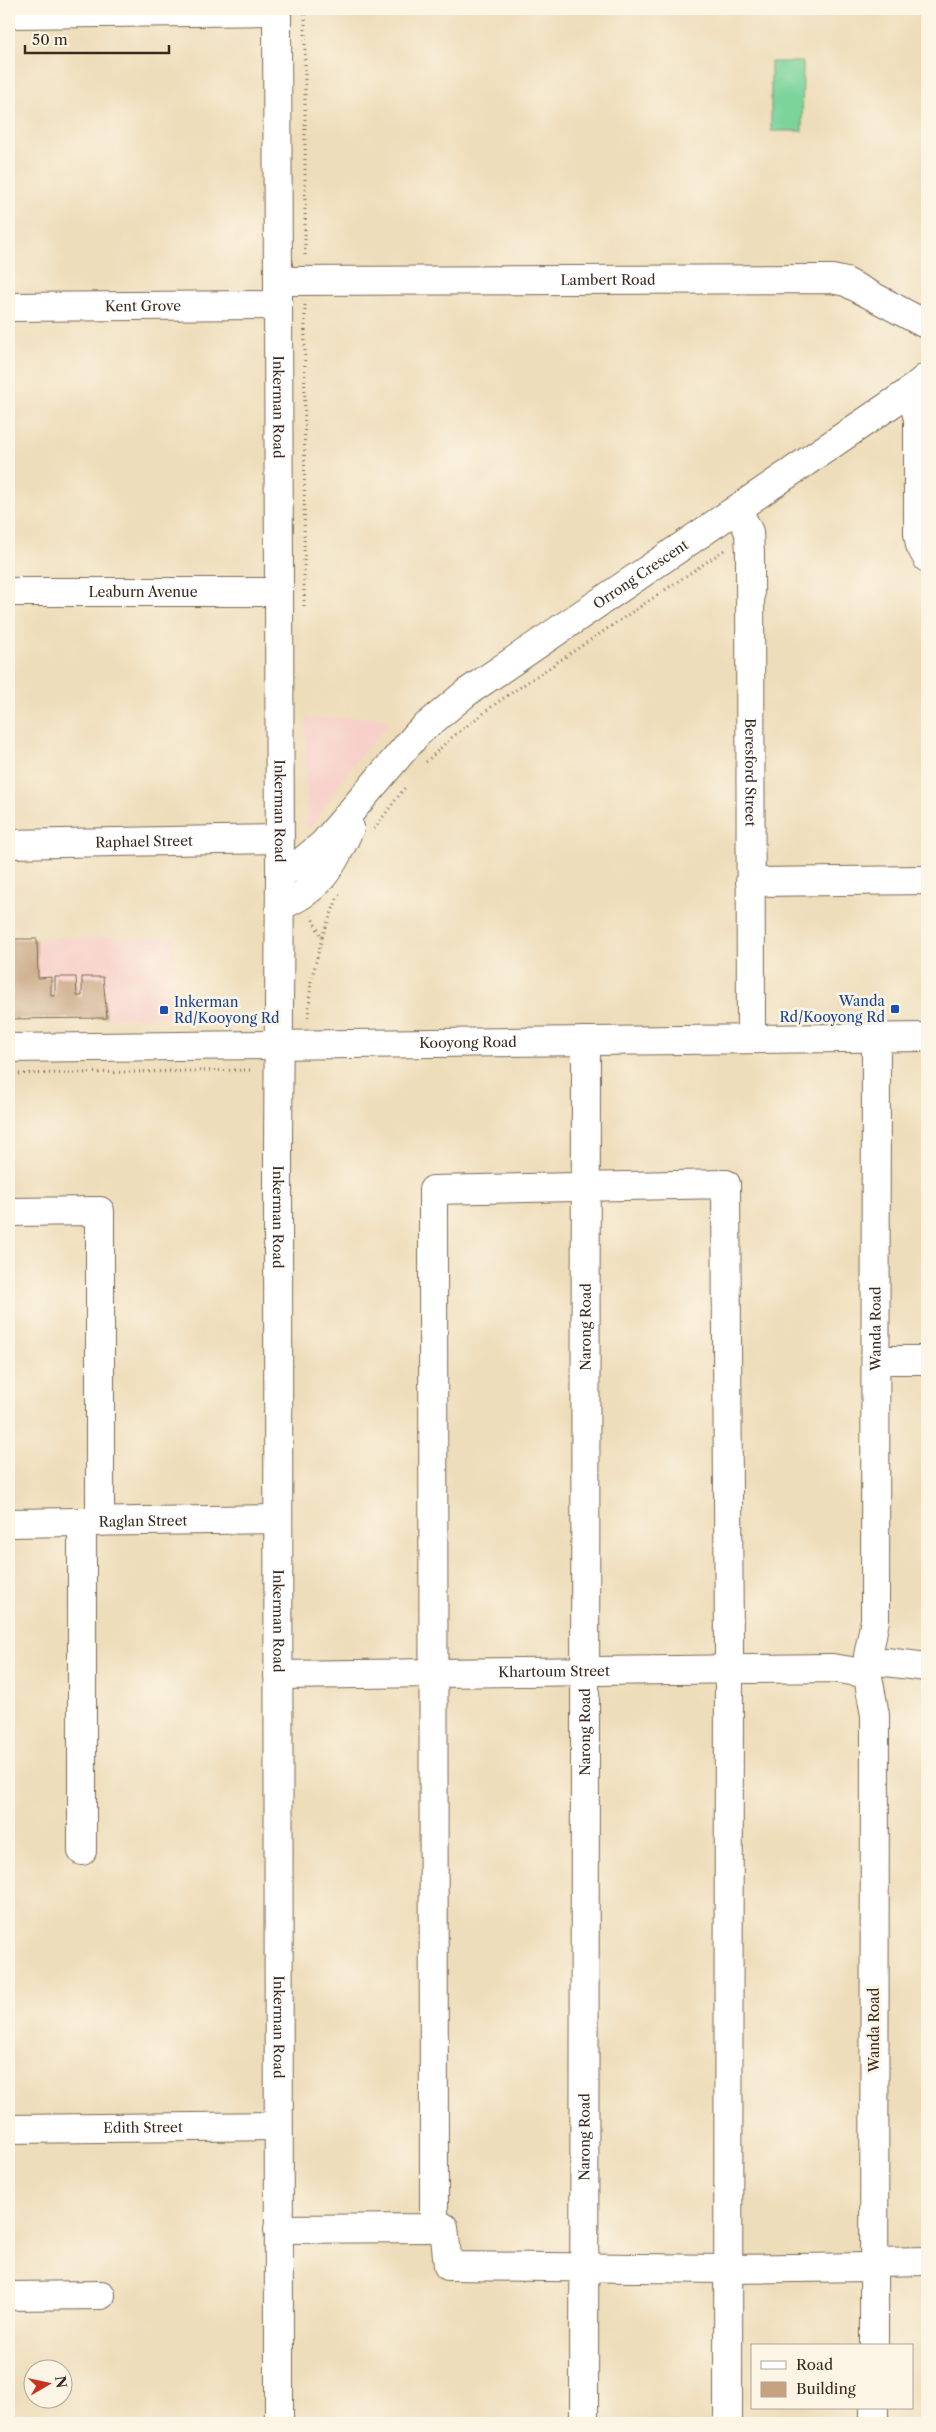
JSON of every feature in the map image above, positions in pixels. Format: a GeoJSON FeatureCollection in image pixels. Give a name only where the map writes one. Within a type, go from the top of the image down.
{"type":"FeatureCollection","features":[{"type":"Feature","properties":{"kind":"street"},"geometry":{"type":"LineString","coordinates":[[9,14],[278,10]]}},
{"type":"Feature","properties":{"kind":"street","name":"Inkerman Road"},"geometry":{"type":"LineString","coordinates":[[278,10],[280,840],[278,1045],[278,2423]]}},
{"type":"Feature","properties":{"kind":"street","name":"Lambert Road"},"geometry":{"type":"LineString","coordinates":[[278,293],[304,280],[832,279],[846,282],[927,325]]}},
{"type":"Feature","properties":{"kind":"street","name":"Kent Grove"},"geometry":{"type":"LineString","coordinates":[[9,307],[278,293]]}},
{"type":"Feature","properties":{"kind":"street","name":"Orrong Crescent"},"geometry":{"type":"LineString","coordinates":[[280,872],[294,868],[309,858],[418,733],[466,692],[743,521],[927,377]]}},
{"type":"Feature","properties":{"kind":"street"},"geometry":{"type":"LineString","coordinates":[[906,394],[914,406],[918,418],[918,533],[920,545],[927,558]]}},
{"type":"Feature","properties":{"kind":"street","name":"Beresford Street"},"geometry":{"type":"LineString","coordinates":[[743,521],[751,1039]]}},
{"type":"Feature","properties":{"kind":"street","name":"Leaburn Avenue"},"geometry":{"type":"LineString","coordinates":[[9,592],[278,592]]}},
{"type":"Feature","properties":{"kind":"street","name":"Orrong Crescent"},"geometry":{"type":"LineString","coordinates":[[280,906],[307,894],[327,873],[370,788]]}},
{"type":"Feature","properties":{"kind":"street","name":"Raphael Street"},"geometry":{"type":"LineString","coordinates":[[9,844],[280,840]]}},
{"type":"Feature","properties":{"kind":"street"},"geometry":{"type":"LineString","coordinates":[[750,882],[927,880]]}},
{"type":"Feature","properties":{"kind":"street","name":"Kooyong Road"},"geometry":{"type":"LineString","coordinates":[[9,1048],[927,1037]]}},
{"type":"Feature","properties":{"kind":"street","name":"Wanda Road"},"geometry":{"type":"LineString","coordinates":[[874,2344],[876,1038]]}},
{"type":"Feature","properties":{"kind":"street","name":"Narong Road"},"geometry":{"type":"LineString","coordinates":[[584,2423],[586,1041]]}},
{"type":"Feature","properties":{"kind":"street"},"geometry":{"type":"LineString","coordinates":[[434,2228],[433,1190],[726,1184],[729,1669],[728,2423]]}},
{"type":"Feature","properties":{"kind":"street"},"geometry":{"type":"LineString","coordinates":[[9,1212],[100,1211],[82,1851]]}},
{"type":"Feature","properties":{"kind":"street"},"geometry":{"type":"LineString","coordinates":[[876,1360],[927,1360]]}},
{"type":"Feature","properties":{"kind":"street","name":"Raglan Street"},"geometry":{"type":"LineString","coordinates":[[9,1522],[278,1519]]}},
{"type":"Feature","properties":{"kind":"street","name":"Khartoum Street"},"geometry":{"type":"LineString","coordinates":[[278,1675],[922,1667]]}},
{"type":"Feature","properties":{"kind":"street","name":"Edith Street"},"geometry":{"type":"LineString","coordinates":[[9,2129],[278,2126]]}},
{"type":"Feature","properties":{"kind":"street"},"geometry":{"type":"LineString","coordinates":[[278,2229],[444,2227],[448,2266],[727,2269],[874,2265],[927,2261]]}},
{"type":"Feature","properties":{"kind":"street"},"geometry":{"type":"LineString","coordinates":[[9,2296],[102,2295]]}},
{"type":"Feature","properties":{"kind":"street"},"geometry":{"type":"LineString","coordinates":[[874,2410],[874,2423]]}},
{"type":"Feature","properties":{"kind":"path"},"geometry":{"type":"LineString","coordinates":[[304,607],[305,9]]}},
{"type":"Feature","properties":{"kind":"path"},"geometry":{"type":"LineString","coordinates":[[422,766],[451,738],[498,702],[743,521]]}},
{"type":"Feature","properties":{"kind":"path"},"geometry":{"type":"LineString","coordinates":[[373,830],[408,784]]}},
{"type":"Feature","properties":{"kind":"path"},"geometry":{"type":"LineString","coordinates":[[308,1017],[312,981],[322,938],[341,889]]}},
{"type":"Feature","properties":{"kind":"path"},"geometry":{"type":"LineString","coordinates":[[307,894],[309,910],[322,938]]}},
{"type":"Feature","properties":{"kind":"path"},"geometry":{"type":"LineString","coordinates":[[9,1074],[251,1070]]}},
{"type":"Feature","properties":{"kind":"shaded area"},"geometry":{"type":"Polygon","coordinates":[[[306,718],[384,718],[390,723],[352,765],[312,826],[307,826],[306,718]]]}},
{"type":"Feature","properties":{"kind":"shaded area"},"geometry":{"type":"Polygon","coordinates":[[[175,937],[173,1017],[9,1019],[9,939],[175,937]]]}},
{"type":"Feature","properties":{"kind":"green space"},"geometry":{"type":"Polygon","coordinates":[[[771,62],[803,62],[802,131],[771,131],[771,62]]]}},
{"type":"Feature","properties":{"kind":"building"},"geometry":{"type":"Polygon","coordinates":[[[9,939],[37,939],[38,978],[51,977],[51,996],[55,996],[55,977],[76,977],[77,996],[82,996],[82,977],[103,977],[107,1018],[9,1019],[9,939]]]}},
{"type":"Feature","properties":{"kind":"place","name":"Wanda Rd/Kooyong Rd"},"geometry":{"type":"Point","coordinates":[895,1009]}},
{"type":"Feature","properties":{"kind":"place","name":"Inkerman Rd/Kooyong Rd"},"geometry":{"type":"Point","coordinates":[164,1010]}}]}
